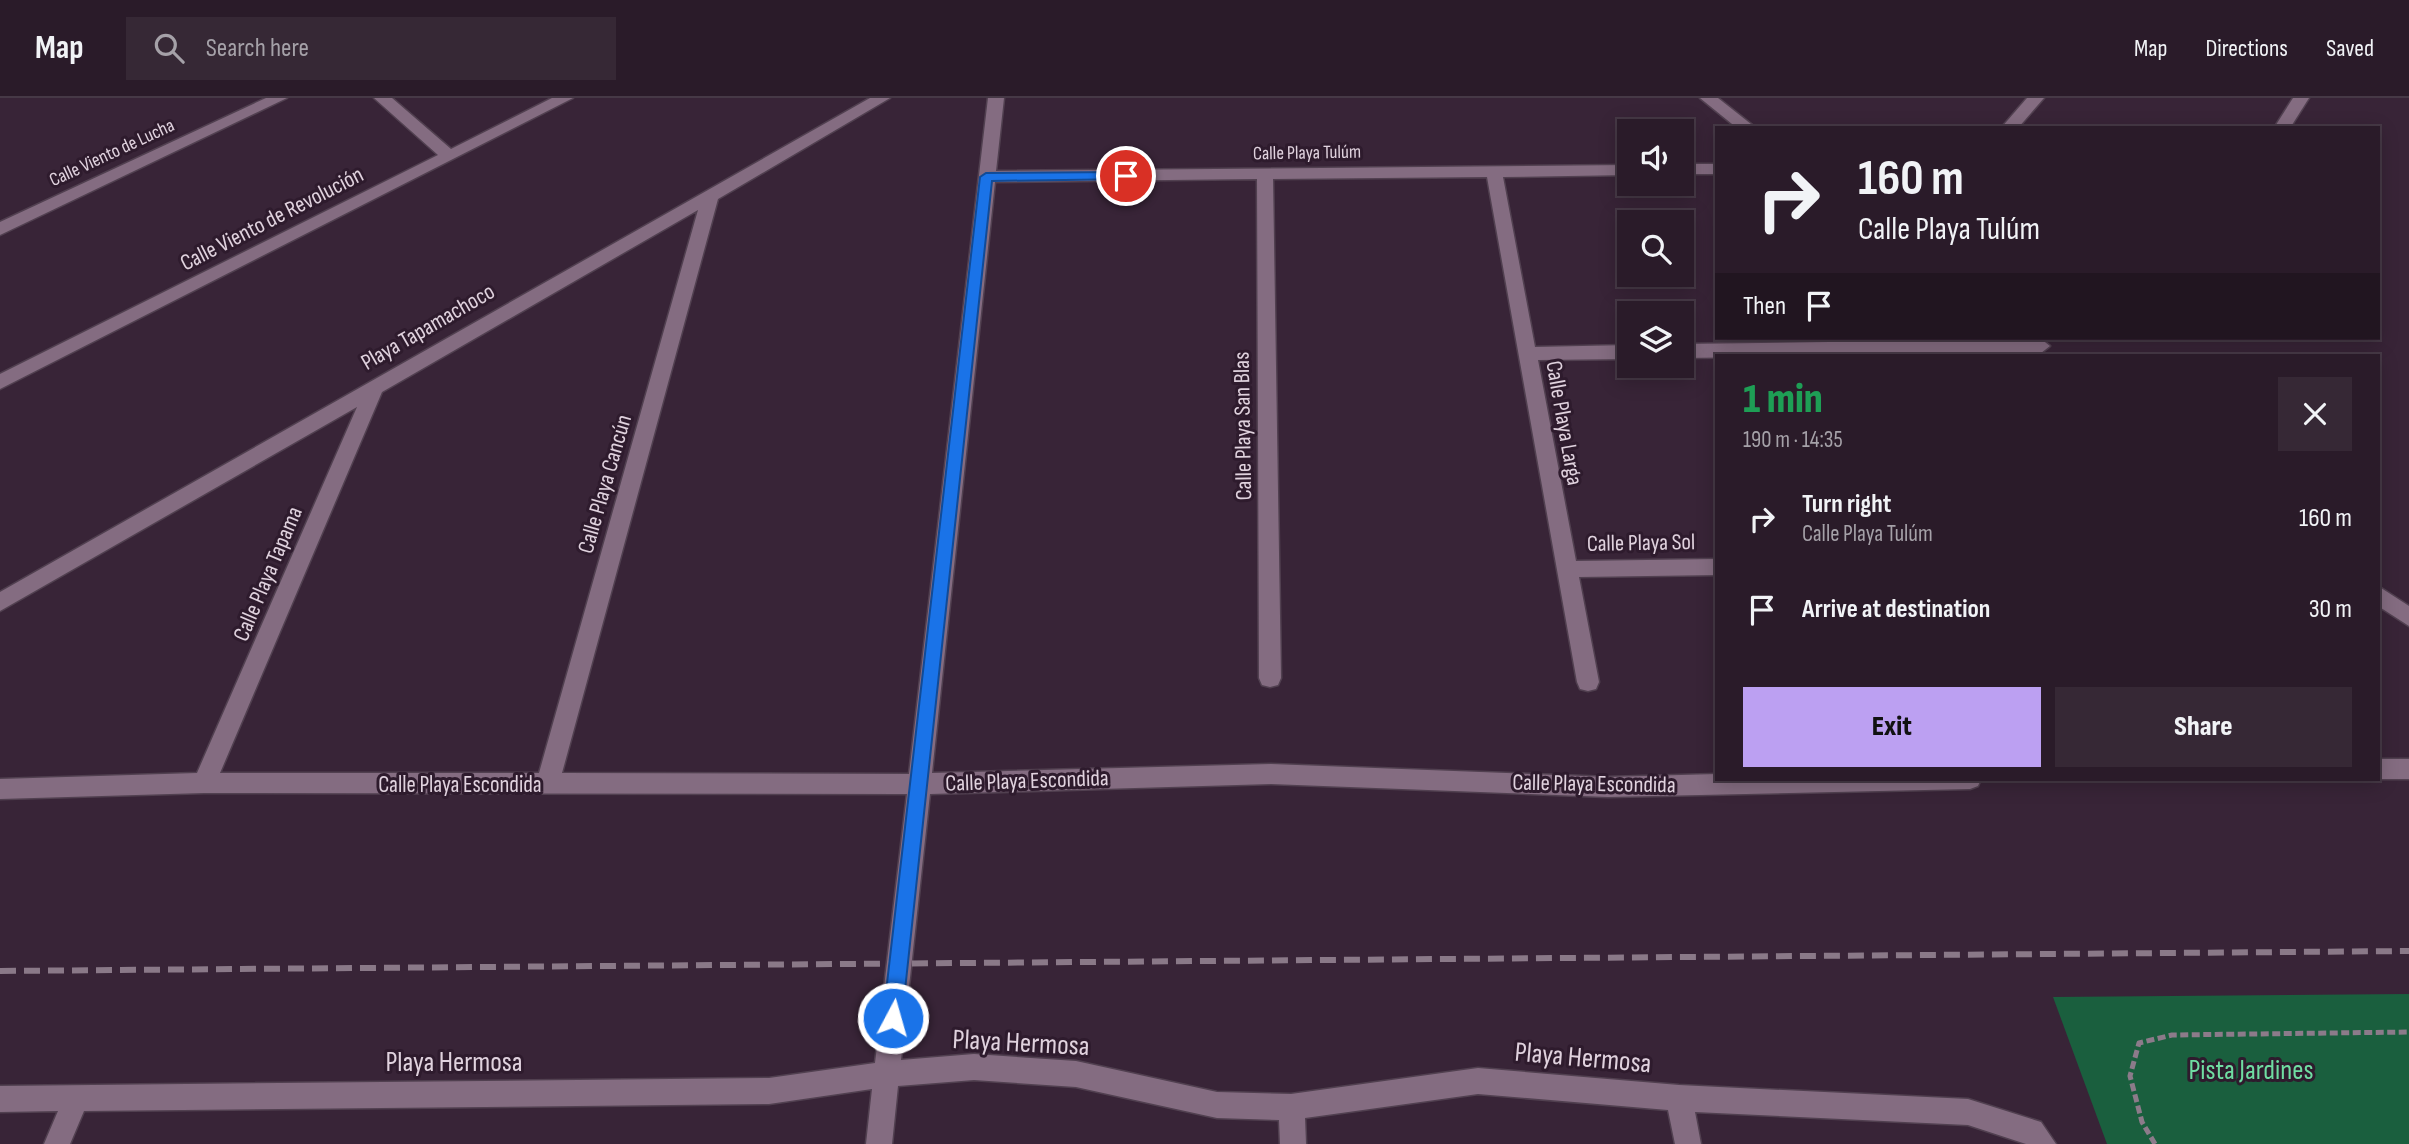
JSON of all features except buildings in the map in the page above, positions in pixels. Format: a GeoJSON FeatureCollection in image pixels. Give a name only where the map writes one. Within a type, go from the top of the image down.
{"type":"FeatureCollection","features":[{"type":"Feature","properties":{"kind":"street","name":"Calle Viento de Lucha"},"geometry":{"type":"LineString","coordinates":[[0,229],[279,98]]}},
{"type":"Feature","properties":{"kind":"street"},"geometry":{"type":"LineString","coordinates":[[382,98],[448,155]]}},
{"type":"Feature","properties":{"kind":"street","name":"Calle Viento de Revolución"},"geometry":{"type":"LineString","coordinates":[[0,382],[565,98]]}},
{"type":"Feature","properties":{"kind":"street","name":"Playa Tapamachoco"},"geometry":{"type":"LineString","coordinates":[[0,601],[882,98]]}},
{"type":"Feature","properties":{"kind":"street"},"geometry":{"type":"LineString","coordinates":[[878,1144],[996,98]]}},
{"type":"Feature","properties":{"kind":"street"},"geometry":{"type":"LineString","coordinates":[[1708,98],[1745,126]]}},
{"type":"Feature","properties":{"kind":"street"},"geometry":{"type":"LineString","coordinates":[[2019,125],[2036,98]]}},
{"type":"Feature","properties":{"kind":"street"},"geometry":{"type":"LineString","coordinates":[[2283,126],[2301,98]]}},
{"type":"Feature","properties":{"kind":"street"},"geometry":{"type":"LineString","coordinates":[[1694,169],[1715,169]]}},
{"type":"Feature","properties":{"kind":"street","name":"Calle Playa Tulúm"},"geometry":{"type":"LineString","coordinates":[[986,177],[1617,170]]}},
{"type":"Feature","properties":{"kind":"street","name":"Calle Playa Larga"},"geometry":{"type":"LineString","coordinates":[[1494,172],[1588,682]]}},
{"type":"Feature","properties":{"kind":"street","name":"Calle Playa San Blas"},"geometry":{"type":"LineString","coordinates":[[1265,174],[1270,678]]}},
{"type":"Feature","properties":{"kind":"street","name":"Calle Playa Cancún"},"geometry":{"type":"LineString","coordinates":[[547,785],[711,195]]}},
{"type":"Feature","properties":{"kind":"street"},"geometry":{"type":"LineString","coordinates":[[1694,351],[2042,346]]}},
{"type":"Feature","properties":{"kind":"street"},"geometry":{"type":"LineString","coordinates":[[1527,354],[1617,352]]}},
{"type":"Feature","properties":{"kind":"street","name":"Calle Playa Tapama"},"geometry":{"type":"LineString","coordinates":[[204,783],[376,385]]}},
{"type":"Feature","properties":{"kind":"street","name":"Calle Playa Sol"},"geometry":{"type":"LineString","coordinates":[[1566,569],[1715,567]]}},
{"type":"Feature","properties":{"kind":"street"},"geometry":{"type":"LineString","coordinates":[[2380,596],[2409,617]]}},
{"type":"Feature","properties":{"kind":"street"},"geometry":{"type":"LineString","coordinates":[[2380,769],[2409,768]]}},
{"type":"Feature","properties":{"kind":"street","name":"Calle Playa Escondida"},"geometry":{"type":"LineString","coordinates":[[0,789],[204,783],[920,784],[1271,774],[1608,787],[1880,781]]}},
{"type":"Feature","properties":{"kind":"street","name":"Playa Hermosa"},"geometry":{"type":"LineString","coordinates":[[0,1099],[769,1091],[887,1074],[974,1067],[1076,1074],[1217,1105],[1291,1108],[1478,1081],[1679,1097],[1968,1112],[2038,1138]]}},
{"type":"Feature","properties":{"kind":"street"},"geometry":{"type":"LineString","coordinates":[[57,1144],[77,1097]]}},
{"type":"Feature","properties":{"kind":"street"},"geometry":{"type":"LineString","coordinates":[[1679,1097],[1688,1144]]}},
{"type":"Feature","properties":{"kind":"street"},"geometry":{"type":"LineString","coordinates":[[1291,1108],[1293,1144]]}},
{"type":"Feature","properties":{"kind":"path"},"geometry":{"type":"LineString","coordinates":[[2155,1144],[2142,1122],[2130,1076],[2139,1043],[2172,1035],[2409,1032]]}},
{"type":"Feature","properties":{"kind":"green space","name":"Pista Jardines"},"geometry":{"type":"Polygon","coordinates":[[[2409,994],[2409,1144],[2107,1144],[2053,997],[2409,994]]]}},
{"type":"Feature","properties":{"kind":"railway"},"geometry":{"type":"LineString","coordinates":[[0,971],[2409,951]]}},
{"type":"Feature","properties":{"kind":"route"},"geometry":{"type":"LineString","coordinates":[[893,1018],[986,177],[1126,176]]}}]}
